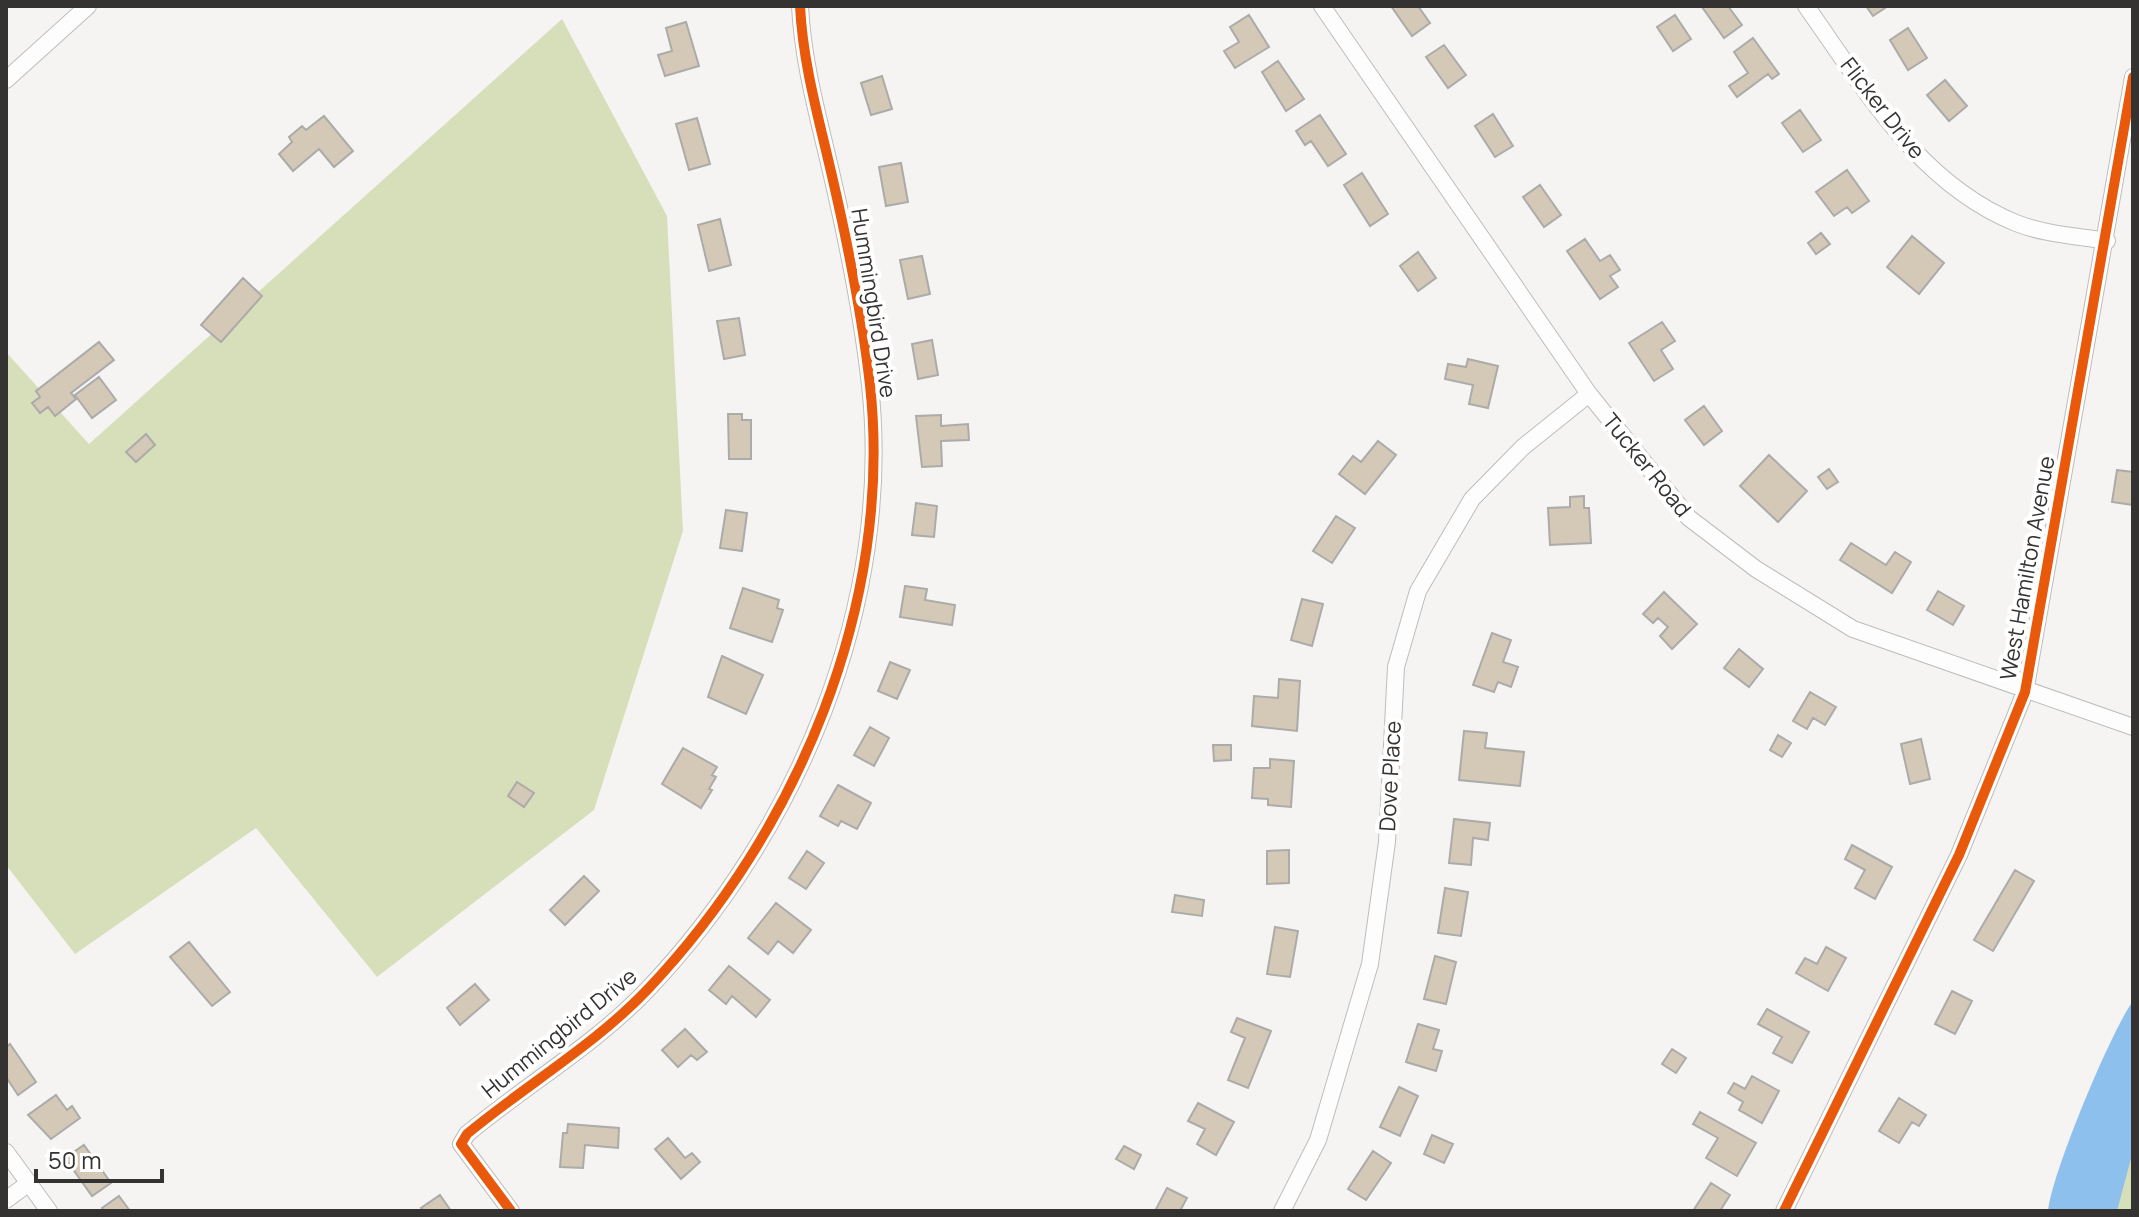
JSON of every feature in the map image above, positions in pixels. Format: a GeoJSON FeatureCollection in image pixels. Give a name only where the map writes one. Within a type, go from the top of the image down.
{"type":"FeatureCollection","features":[{"type":"Feature","properties":{"kind":"street"},"geometry":{"type":"LineString","coordinates":[[6,80],[88,6]]}},
{"type":"Feature","properties":{"kind":"street","name":"Hummingbird Drive"},"geometry":{"type":"LineString","coordinates":[[511,1211],[461,1144],[467,1134],[646,991],[705,923],[748,861],[812,738],[848,629],[869,521],[870,388],[853,264],[802,53],[800,6]]}},
{"type":"Feature","properties":{"kind":"street","name":"Tucker Road"},"geometry":{"type":"LineString","coordinates":[[1322,6],[1589,394],[1689,518],[1756,569],[1853,629],[2025,692],[2133,727]]}},
{"type":"Feature","properties":{"kind":"street","name":"Flicker Drive"},"geometry":{"type":"LineString","coordinates":[[1806,6],[1901,139],[1951,188],[2018,224],[2107,241]]}},
{"type":"Feature","properties":{"kind":"street","name":"West Hamilton Avenue"},"geometry":{"type":"LineString","coordinates":[[1784,1211],[1959,855],[2025,692],[2107,241],[2133,77]]}},
{"type":"Feature","properties":{"kind":"street","name":"Dove Place"},"geometry":{"type":"LineString","coordinates":[[1282,1211],[1318,1140],[1370,964],[1387,842],[1396,667],[1418,591],[1472,499],[1523,447],[1589,394]]}},
{"type":"Feature","properties":{"kind":"street"},"geometry":{"type":"LineString","coordinates":[[6,1152],[49,1211]]}},
{"type":"Feature","properties":{"kind":"street"},"geometry":{"type":"LineString","coordinates":[[6,1200],[29,1183]]}},
{"type":"Feature","properties":{"kind":"green space"},"geometry":{"type":"Polygon","coordinates":[[[562,19],[667,216],[683,531],[594,810],[377,977],[256,828],[75,954],[6,865],[6,352],[89,444],[562,19]]]}},
{"type":"Feature","properties":{"kind":"green space"},"geometry":{"type":"Polygon","coordinates":[[[2133,1120],[2133,1211],[2106,1211],[2133,1120]]]}},
{"type":"Feature","properties":{"kind":"water"},"geometry":{"type":"Polygon","coordinates":[[[2133,1001],[2133,1151],[2117,1211],[2048,1211],[2059,1167],[2083,1104],[2133,1001]]]}},
{"type":"Feature","properties":{"kind":"building"},"geometry":{"type":"Polygon","coordinates":[[[1391,6],[1418,6],[1430,23],[1412,36],[1391,6]]]}},
{"type":"Feature","properties":{"kind":"building"},"geometry":{"type":"Polygon","coordinates":[[[1728,6],[1742,25],[1724,38],[1702,7],[1728,6]]]}},
{"type":"Feature","properties":{"kind":"building"},"geometry":{"type":"Polygon","coordinates":[[[1866,6],[1888,6],[1873,16],[1866,6]]]}},
{"type":"Feature","properties":{"kind":"building"},"geometry":{"type":"Polygon","coordinates":[[[1249,15],[1269,47],[1235,68],[1224,51],[1239,42],[1230,27],[1249,15]]]}},
{"type":"Feature","properties":{"kind":"building"},"geometry":{"type":"Polygon","coordinates":[[[1675,15],[1691,39],[1673,51],[1657,27],[1675,15]]]}},
{"type":"Feature","properties":{"kind":"building"},"geometry":{"type":"Polygon","coordinates":[[[686,22],[699,66],[665,76],[658,55],[672,51],[666,28],[686,22]]]}},
{"type":"Feature","properties":{"kind":"building"},"geometry":{"type":"Polygon","coordinates":[[[1908,28],[1927,58],[1908,70],[1890,40],[1908,28]]]}},
{"type":"Feature","properties":{"kind":"building"},"geometry":{"type":"Polygon","coordinates":[[[1753,38],[1779,74],[1772,79],[1768,74],[1737,97],[1729,86],[1748,73],[1734,52],[1753,38]]]}},
{"type":"Feature","properties":{"kind":"building"},"geometry":{"type":"Polygon","coordinates":[[[1444,45],[1466,75],[1448,88],[1426,57],[1444,45]]]}},
{"type":"Feature","properties":{"kind":"building"},"geometry":{"type":"Polygon","coordinates":[[[1278,61],[1304,99],[1286,111],[1262,72],[1278,61]]]}},
{"type":"Feature","properties":{"kind":"building"},"geometry":{"type":"Polygon","coordinates":[[[882,76],[892,109],[871,115],[861,83],[882,76]]]}},
{"type":"Feature","properties":{"kind":"building"},"geometry":{"type":"Polygon","coordinates":[[[1945,80],[1967,106],[1949,121],[1927,95],[1945,80]]]}},
{"type":"Feature","properties":{"kind":"building"},"geometry":{"type":"Polygon","coordinates":[[[1800,110],[1821,140],[1803,152],[1782,123],[1800,110]]]}},
{"type":"Feature","properties":{"kind":"building"},"geometry":{"type":"Polygon","coordinates":[[[1493,114],[1513,146],[1495,157],[1475,126],[1493,114]]]}},
{"type":"Feature","properties":{"kind":"building"},"geometry":{"type":"Polygon","coordinates":[[[1320,115],[1346,154],[1328,166],[1311,141],[1305,145],[1296,131],[1320,115]]]}},
{"type":"Feature","properties":{"kind":"building"},"geometry":{"type":"Polygon","coordinates":[[[324,116],[353,151],[334,167],[319,149],[293,171],[279,154],[292,142],[289,137],[302,126],[306,130],[324,116]]]}},
{"type":"Feature","properties":{"kind":"building"},"geometry":{"type":"Polygon","coordinates":[[[697,118],[710,164],[689,170],[676,124],[697,118]]]}},
{"type":"Feature","properties":{"kind":"building"},"geometry":{"type":"Polygon","coordinates":[[[901,163],[908,202],[886,206],[879,167],[901,163]]]}},
{"type":"Feature","properties":{"kind":"building"},"geometry":{"type":"Polygon","coordinates":[[[1847,170],[1869,201],[1852,213],[1847,207],[1834,216],[1816,192],[1847,170]]]}},
{"type":"Feature","properties":{"kind":"building"},"geometry":{"type":"Polygon","coordinates":[[[1362,173],[1388,214],[1370,226],[1344,185],[1362,173]]]}},
{"type":"Feature","properties":{"kind":"building"},"geometry":{"type":"Polygon","coordinates":[[[1540,185],[1561,215],[1544,227],[1523,197],[1540,185]]]}},
{"type":"Feature","properties":{"kind":"building"},"geometry":{"type":"Polygon","coordinates":[[[720,219],[731,265],[709,271],[698,225],[720,219]]]}},
{"type":"Feature","properties":{"kind":"building"},"geometry":{"type":"Polygon","coordinates":[[[1821,233],[1830,244],[1816,254],[1808,243],[1821,233]]]}},
{"type":"Feature","properties":{"kind":"building"},"geometry":{"type":"Polygon","coordinates":[[[1912,236],[1944,263],[1919,294],[1887,267],[1912,236]]]}},
{"type":"Feature","properties":{"kind":"building"},"geometry":{"type":"Polygon","coordinates":[[[1585,239],[1600,261],[1610,255],[1620,270],[1610,276],[1618,287],[1600,299],[1567,251],[1585,239]]]}},
{"type":"Feature","properties":{"kind":"building"},"geometry":{"type":"Polygon","coordinates":[[[1418,252],[1436,278],[1418,291],[1400,266],[1418,252]]]}},
{"type":"Feature","properties":{"kind":"building"},"geometry":{"type":"Polygon","coordinates":[[[922,256],[930,294],[908,299],[900,260],[922,256]]]}},
{"type":"Feature","properties":{"kind":"building"},"geometry":{"type":"Polygon","coordinates":[[[243,278],[262,296],[221,342],[201,325],[243,278]]]}},
{"type":"Feature","properties":{"kind":"building"},"geometry":{"type":"Polygon","coordinates":[[[739,318],[745,355],[724,359],[717,321],[739,318]]]}},
{"type":"Feature","properties":{"kind":"building"},"geometry":{"type":"Polygon","coordinates":[[[1662,322],[1675,341],[1661,350],[1673,369],[1654,381],[1629,343],[1662,322]]]}},
{"type":"Feature","properties":{"kind":"building"},"geometry":{"type":"Polygon","coordinates":[[[932,340],[938,375],[918,379],[912,344],[932,340]]]}},
{"type":"Feature","properties":{"kind":"building"},"geometry":{"type":"Polygon","coordinates":[[[99,342],[114,360],[71,393],[76,399],[55,416],[48,407],[40,413],[32,403],[40,397],[36,391],[99,342]]]}},
{"type":"Feature","properties":{"kind":"building"},"geometry":{"type":"Polygon","coordinates":[[[1468,359],[1498,366],[1488,408],[1469,404],[1473,385],[1445,379],[1448,364],[1466,367],[1468,359]]]}},
{"type":"Feature","properties":{"kind":"building"},"geometry":{"type":"Polygon","coordinates":[[[99,377],[116,400],[92,418],[75,395],[99,377]]]}},
{"type":"Feature","properties":{"kind":"building"},"geometry":{"type":"Polygon","coordinates":[[[1704,406],[1722,431],[1704,445],[1685,420],[1704,406]]]}},
{"type":"Feature","properties":{"kind":"building"},"geometry":{"type":"Polygon","coordinates":[[[728,414],[742,414],[742,420],[751,420],[751,459],[729,459],[728,414]]]}},
{"type":"Feature","properties":{"kind":"building"},"geometry":{"type":"Polygon","coordinates":[[[941,415],[941,426],[968,424],[969,440],[941,441],[942,466],[922,467],[916,416],[941,415]]]}},
{"type":"Feature","properties":{"kind":"building"},"geometry":{"type":"Polygon","coordinates":[[[146,434],[155,445],[136,462],[126,452],[146,434]]]}},
{"type":"Feature","properties":{"kind":"building"},"geometry":{"type":"Polygon","coordinates":[[[1378,441],[1396,455],[1365,494],[1339,474],[1353,456],[1361,462],[1378,441]]]}},
{"type":"Feature","properties":{"kind":"building"},"geometry":{"type":"Polygon","coordinates":[[[1769,455],[1807,491],[1778,522],[1740,486],[1769,455]]]}},
{"type":"Feature","properties":{"kind":"building"},"geometry":{"type":"Polygon","coordinates":[[[1829,469],[1838,482],[1827,489],[1818,477],[1829,469]]]}},
{"type":"Feature","properties":{"kind":"building"},"geometry":{"type":"Polygon","coordinates":[[[2117,470],[2133,472],[2133,505],[2112,502],[2117,470]]]}},
{"type":"Feature","properties":{"kind":"building"},"geometry":{"type":"Polygon","coordinates":[[[1584,496],[1584,508],[1589,508],[1591,543],[1550,545],[1548,508],[1570,507],[1570,497],[1584,496]]]}},
{"type":"Feature","properties":{"kind":"building"},"geometry":{"type":"Polygon","coordinates":[[[916,503],[937,506],[934,537],[912,535],[916,503]]]}},
{"type":"Feature","properties":{"kind":"building"},"geometry":{"type":"Polygon","coordinates":[[[726,510],[747,513],[742,551],[720,548],[726,510]]]}},
{"type":"Feature","properties":{"kind":"building"},"geometry":{"type":"Polygon","coordinates":[[[1336,516],[1355,528],[1332,563],[1313,551],[1336,516]]]}},
{"type":"Feature","properties":{"kind":"building"},"geometry":{"type":"Polygon","coordinates":[[[1851,543],[1886,565],[1895,552],[1911,562],[1892,593],[1840,560],[1851,543]]]}},
{"type":"Feature","properties":{"kind":"building"},"geometry":{"type":"Polygon","coordinates":[[[905,586],[927,589],[925,600],[955,605],[952,625],[900,617],[905,586]]]}},
{"type":"Feature","properties":{"kind":"building"},"geometry":{"type":"Polygon","coordinates":[[[743,588],[779,600],[777,608],[783,610],[772,642],[730,628],[743,588]]]}},
{"type":"Feature","properties":{"kind":"building"},"geometry":{"type":"Polygon","coordinates":[[[1938,591],[1964,606],[1953,625],[1927,610],[1938,591]]]}},
{"type":"Feature","properties":{"kind":"building"},"geometry":{"type":"Polygon","coordinates":[[[1664,592],[1697,624],[1672,649],[1660,636],[1668,627],[1658,618],[1653,623],[1643,614],[1664,592]]]}},
{"type":"Feature","properties":{"kind":"building"},"geometry":{"type":"Polygon","coordinates":[[[1302,599],[1323,604],[1312,646],[1291,640],[1302,599]]]}},
{"type":"Feature","properties":{"kind":"building"},"geometry":{"type":"Polygon","coordinates":[[[1492,633],[1511,640],[1503,662],[1518,667],[1511,687],[1498,682],[1494,692],[1473,685],[1492,633]]]}},
{"type":"Feature","properties":{"kind":"building"},"geometry":{"type":"Polygon","coordinates":[[[1739,649],[1763,669],[1749,687],[1724,668],[1739,649]]]}},
{"type":"Feature","properties":{"kind":"building"},"geometry":{"type":"Polygon","coordinates":[[[722,656],[763,675],[746,714],[708,697],[722,656]]]}},
{"type":"Feature","properties":{"kind":"building"},"geometry":{"type":"Polygon","coordinates":[[[890,662],[910,670],[897,699],[878,691],[890,662]]]}},
{"type":"Feature","properties":{"kind":"building"},"geometry":{"type":"Polygon","coordinates":[[[1279,679],[1300,681],[1297,731],[1252,726],[1254,696],[1278,698],[1279,679]]]}},
{"type":"Feature","properties":{"kind":"building"},"geometry":{"type":"Polygon","coordinates":[[[1810,692],[1836,707],[1825,725],[1813,718],[1807,729],[1793,721],[1810,692]]]}},
{"type":"Feature","properties":{"kind":"building"},"geometry":{"type":"Polygon","coordinates":[[[870,727],[889,738],[874,766],[854,755],[870,727]]]}},
{"type":"Feature","properties":{"kind":"building"},"geometry":{"type":"Polygon","coordinates":[[[1464,731],[1487,733],[1485,748],[1524,752],[1520,786],[1459,780],[1464,731]]]}},
{"type":"Feature","properties":{"kind":"building"},"geometry":{"type":"Polygon","coordinates":[[[1778,735],[1791,743],[1782,757],[1770,750],[1778,735]]]}},
{"type":"Feature","properties":{"kind":"building"},"geometry":{"type":"Polygon","coordinates":[[[1921,739],[1930,779],[1910,784],[1901,744],[1921,739]]]}},
{"type":"Feature","properties":{"kind":"building"},"geometry":{"type":"Polygon","coordinates":[[[1213,745],[1231,745],[1231,760],[1214,761],[1213,745]]]}},
{"type":"Feature","properties":{"kind":"building"},"geometry":{"type":"Polygon","coordinates":[[[683,748],[717,767],[712,775],[716,777],[709,789],[712,790],[701,808],[662,784],[683,748]]]}},
{"type":"Feature","properties":{"kind":"building"},"geometry":{"type":"Polygon","coordinates":[[[1270,759],[1294,761],[1291,807],[1268,805],[1268,799],[1252,798],[1254,768],[1270,768],[1270,759]]]}},
{"type":"Feature","properties":{"kind":"building"},"geometry":{"type":"Polygon","coordinates":[[[517,782],[534,793],[524,807],[508,796],[517,782]]]}},
{"type":"Feature","properties":{"kind":"building"},"geometry":{"type":"Polygon","coordinates":[[[838,785],[871,803],[857,829],[841,821],[838,826],[820,816],[838,785]]]}},
{"type":"Feature","properties":{"kind":"building"},"geometry":{"type":"Polygon","coordinates":[[[1454,819],[1490,823],[1488,840],[1473,838],[1471,865],[1449,863],[1454,819]]]}},
{"type":"Feature","properties":{"kind":"building"},"geometry":{"type":"Polygon","coordinates":[[[1852,845],[1892,867],[1875,899],[1855,888],[1865,870],[1845,859],[1852,845]]]}},
{"type":"Feature","properties":{"kind":"building"},"geometry":{"type":"Polygon","coordinates":[[[1289,850],[1289,883],[1267,884],[1267,851],[1289,850]]]}},
{"type":"Feature","properties":{"kind":"building"},"geometry":{"type":"Polygon","coordinates":[[[807,851],[824,863],[806,889],[789,878],[807,851]]]}},
{"type":"Feature","properties":{"kind":"building"},"geometry":{"type":"Polygon","coordinates":[[[2015,870],[2034,881],[1993,951],[1974,940],[2015,870]]]}},
{"type":"Feature","properties":{"kind":"building"},"geometry":{"type":"Polygon","coordinates":[[[584,876],[599,891],[565,925],[550,910],[584,876]]]}},
{"type":"Feature","properties":{"kind":"building"},"geometry":{"type":"Polygon","coordinates":[[[1445,888],[1468,892],[1461,936],[1438,933],[1445,888]]]}},
{"type":"Feature","properties":{"kind":"building"},"geometry":{"type":"Polygon","coordinates":[[[1175,895],[1204,900],[1202,916],[1172,912],[1175,895]]]}},
{"type":"Feature","properties":{"kind":"building"},"geometry":{"type":"Polygon","coordinates":[[[776,903],[811,930],[793,953],[778,941],[768,954],[748,938],[776,903]]]}},
{"type":"Feature","properties":{"kind":"building"},"geometry":{"type":"Polygon","coordinates":[[[1275,927],[1298,931],[1290,977],[1267,974],[1275,927]]]}},
{"type":"Feature","properties":{"kind":"building"},"geometry":{"type":"Polygon","coordinates":[[[189,942],[230,992],[212,1006],[170,957],[189,942]]]}},
{"type":"Feature","properties":{"kind":"building"},"geometry":{"type":"Polygon","coordinates":[[[1826,947],[1846,958],[1828,991],[1796,973],[1805,958],[1817,964],[1826,947]]]}},
{"type":"Feature","properties":{"kind":"building"},"geometry":{"type":"Polygon","coordinates":[[[1435,956],[1456,962],[1446,1004],[1424,999],[1435,956]]]}},
{"type":"Feature","properties":{"kind":"building"},"geometry":{"type":"Polygon","coordinates":[[[729,966],[770,1000],[756,1017],[732,996],[726,1004],[709,990],[729,966]]]}},
{"type":"Feature","properties":{"kind":"building"},"geometry":{"type":"Polygon","coordinates":[[[475,984],[489,1000],[460,1025],[447,1008],[475,984]]]}},
{"type":"Feature","properties":{"kind":"building"},"geometry":{"type":"Polygon","coordinates":[[[1952,991],[1972,1001],[1955,1034],[1935,1024],[1952,991]]]}},
{"type":"Feature","properties":{"kind":"building"},"geometry":{"type":"Polygon","coordinates":[[[1767,1009],[1809,1032],[1792,1063],[1773,1053],[1782,1037],[1758,1024],[1767,1009]]]}},
{"type":"Feature","properties":{"kind":"building"},"geometry":{"type":"Polygon","coordinates":[[[1237,1018],[1271,1031],[1248,1088],[1228,1080],[1245,1038],[1231,1032],[1237,1018]]]}},
{"type":"Feature","properties":{"kind":"building"},"geometry":{"type":"Polygon","coordinates":[[[1418,1024],[1439,1030],[1433,1049],[1442,1051],[1436,1071],[1406,1062],[1418,1024]]]}},
{"type":"Feature","properties":{"kind":"building"},"geometry":{"type":"Polygon","coordinates":[[[685,1029],[707,1052],[697,1060],[691,1055],[678,1067],[662,1050],[685,1029]]]}},
{"type":"Feature","properties":{"kind":"building"},"geometry":{"type":"Polygon","coordinates":[[[10,1044],[36,1082],[18,1095],[6,1077],[6,1047],[10,1044]]]}},
{"type":"Feature","properties":{"kind":"building"},"geometry":{"type":"Polygon","coordinates":[[[1672,1049],[1686,1058],[1676,1073],[1662,1064],[1672,1049]]]}},
{"type":"Feature","properties":{"kind":"building"},"geometry":{"type":"Polygon","coordinates":[[[1752,1076],[1779,1091],[1762,1123],[1739,1110],[1743,1102],[1728,1093],[1734,1083],[1745,1089],[1752,1076]]]}},
{"type":"Feature","properties":{"kind":"building"},"geometry":{"type":"Polygon","coordinates":[[[1399,1087],[1418,1096],[1400,1136],[1380,1127],[1399,1087]]]}},
{"type":"Feature","properties":{"kind":"building"},"geometry":{"type":"Polygon","coordinates":[[[56,1095],[67,1110],[72,1106],[80,1118],[51,1139],[28,1115],[56,1095]]]}},
{"type":"Feature","properties":{"kind":"building"},"geometry":{"type":"Polygon","coordinates":[[[1899,1098],[1926,1115],[1919,1126],[1912,1122],[1899,1143],[1879,1131],[1899,1098]]]}},
{"type":"Feature","properties":{"kind":"building"},"geometry":{"type":"Polygon","coordinates":[[[1198,1103],[1234,1122],[1216,1155],[1197,1144],[1205,1129],[1188,1121],[1198,1103]]]}},
{"type":"Feature","properties":{"kind":"building"},"geometry":{"type":"Polygon","coordinates":[[[1700,1112],[1756,1143],[1737,1176],[1706,1158],[1718,1138],[1693,1124],[1700,1112]]]}},
{"type":"Feature","properties":{"kind":"building"},"geometry":{"type":"Polygon","coordinates":[[[568,1124],[619,1128],[618,1148],[585,1145],[583,1168],[560,1167],[563,1133],[567,1133],[568,1124]]]}},
{"type":"Feature","properties":{"kind":"building"},"geometry":{"type":"Polygon","coordinates":[[[1432,1135],[1453,1144],[1444,1163],[1424,1154],[1432,1135]]]}},
{"type":"Feature","properties":{"kind":"building"},"geometry":{"type":"Polygon","coordinates":[[[668,1138],[685,1158],[692,1153],[700,1162],[681,1179],[655,1149],[668,1138]]]}},
{"type":"Feature","properties":{"kind":"building"},"geometry":{"type":"Polygon","coordinates":[[[84,1145],[111,1183],[92,1196],[65,1158],[84,1145]]]}},
{"type":"Feature","properties":{"kind":"building"},"geometry":{"type":"Polygon","coordinates":[[[1124,1146],[1141,1155],[1134,1169],[1116,1159],[1124,1146]]]}},
{"type":"Feature","properties":{"kind":"building"},"geometry":{"type":"Polygon","coordinates":[[[1373,1151],[1391,1163],[1366,1200],[1348,1189],[1373,1151]]]}},
{"type":"Feature","properties":{"kind":"building"},"geometry":{"type":"Polygon","coordinates":[[[1711,1183],[1730,1195],[1720,1211],[1693,1211],[1711,1183]]]}},
{"type":"Feature","properties":{"kind":"building"},"geometry":{"type":"Polygon","coordinates":[[[1167,1188],[1187,1198],[1180,1211],[1155,1211],[1167,1188]]]}},
{"type":"Feature","properties":{"kind":"building"},"geometry":{"type":"Polygon","coordinates":[[[440,1195],[451,1211],[424,1211],[421,1208],[440,1195]]]}},
{"type":"Feature","properties":{"kind":"building"},"geometry":{"type":"Polygon","coordinates":[[[119,1196],[130,1211],[104,1211],[102,1208],[119,1196]]]}},
{"type":"Feature","properties":{"kind":"cycle path"},"geometry":{"type":"LineString","coordinates":[[511,1211],[461,1144],[467,1134],[628,1009],[701,927],[749,859],[790,787],[824,710],[850,631],[866,550],[873,467],[870,385],[849,254],[808,71],[800,6]]}},
{"type":"Feature","properties":{"kind":"cycle path"},"geometry":{"type":"LineString","coordinates":[[1784,1211],[1959,855],[2025,692],[2133,77]]}}]}
